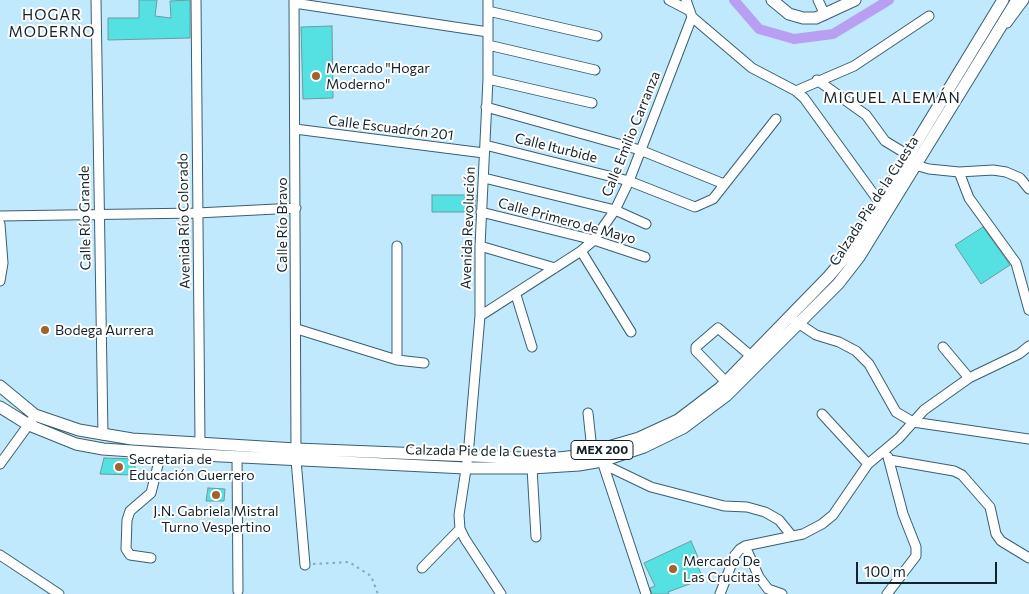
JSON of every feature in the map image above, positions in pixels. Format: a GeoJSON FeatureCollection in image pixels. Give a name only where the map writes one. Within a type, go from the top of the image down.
{"type":"FeatureCollection","features":[{"type":"Feature","properties":{"kind":"main road"},"geometry":{"type":"LineString","coordinates":[[772,0],[790,14],[803,18],[816,18],[826,15],[856,0]]}},
{"type":"Feature","properties":{"kind":"main road","name":"Calzada Pie de la Cuesta"},"geometry":{"type":"LineString","coordinates":[[467,462],[600,459],[659,430],[699,405],[726,382],[741,374],[794,320],[851,250],[1003,0]]}},
{"type":"Feature","properties":{"kind":"main road","name":"MEX 200"},"geometry":{"type":"LineString","coordinates":[[996,34],[1017,0]]}},
{"type":"Feature","properties":{"kind":"main road","name":"Calzada Pie de la Cuesta"},"geometry":{"type":"LineString","coordinates":[[0,386],[36,415],[79,430],[102,435],[200,442],[296,454],[467,462],[532,468],[579,465],[644,447],[683,428],[727,395],[751,356],[838,284],[859,257],[996,34]]}},
{"type":"Feature","properties":{"kind":"main road","name":"Calzada Pie de la Cuesta"},"geometry":{"type":"LineString","coordinates":[[0,407],[28,425],[54,437],[76,444],[104,449],[237,456],[296,454]]}},
{"type":"Feature","properties":{"kind":"street","name":"Calle Río Grande"},"geometry":{"type":"LineString","coordinates":[[96,0],[102,435]]}},
{"type":"Feature","properties":{"kind":"street","name":"Avenida Río Colorado"},"geometry":{"type":"LineString","coordinates":[[196,0],[200,442]]}},
{"type":"Feature","properties":{"kind":"street","name":"Avenida Revolución"},"geometry":{"type":"LineString","coordinates":[[460,529],[459,515],[467,462],[480,316],[480,246],[488,79],[488,0]]}},
{"type":"Feature","properties":{"kind":"street"},"geometry":{"type":"LineString","coordinates":[[669,0],[690,13],[752,68],[796,91],[804,98],[880,203]]}},
{"type":"Feature","properties":{"kind":"street"},"geometry":{"type":"LineString","coordinates":[[686,0],[690,13]]}},
{"type":"Feature","properties":{"kind":"street"},"geometry":{"type":"LineString","coordinates":[[818,0],[826,15]]}},
{"type":"Feature","properties":{"kind":"street","name":"Calzada Pie de la Cuesta"},"geometry":{"type":"LineString","coordinates":[[996,34],[1015,14],[1024,0]]}},
{"type":"Feature","properties":{"kind":"street"},"geometry":{"type":"LineString","coordinates":[[294,1],[488,32]]}},
{"type":"Feature","properties":{"kind":"street","name":"Calle Río Bravo"},"geometry":{"type":"LineString","coordinates":[[294,1],[296,454],[305,565]]}},
{"type":"Feature","properties":{"kind":"street"},"geometry":{"type":"LineString","coordinates":[[488,11],[597,36]]}},
{"type":"Feature","properties":{"kind":"street","name":"Calle Emilio Carranza"},"geometry":{"type":"LineString","coordinates":[[480,316],[516,295],[581,251],[594,240],[616,210],[629,180],[690,13]]}},
{"type":"Feature","properties":{"kind":"street"},"geometry":{"type":"LineString","coordinates":[[796,91],[817,80],[854,66],[929,16]]}},
{"type":"Feature","properties":{"kind":"street"},"geometry":{"type":"LineString","coordinates":[[488,46],[595,70]]}},
{"type":"Feature","properties":{"kind":"street"},"geometry":{"type":"LineString","coordinates":[[488,79],[592,104]]}},
{"type":"Feature","properties":{"kind":"street"},"geometry":{"type":"LineString","coordinates":[[817,80],[866,115],[885,141],[908,155]]}},
{"type":"Feature","properties":{"kind":"street"},"geometry":{"type":"LineString","coordinates":[[486,107],[640,150],[724,184],[776,119]]}},
{"type":"Feature","properties":{"kind":"street","name":"Calle Escuadrón 201"},"geometry":{"type":"LineString","coordinates":[[295,129],[484,149]]}},
{"type":"Feature","properties":{"kind":"street","name":"Calle Iturbide"},"geometry":{"type":"LineString","coordinates":[[484,149],[629,180],[695,207],[704,205],[713,199],[724,184]]}},
{"type":"Feature","properties":{"kind":"street"},"geometry":{"type":"LineString","coordinates":[[915,165],[929,170],[959,172],[993,170],[1006,172],[1020,178],[1029,189]]}},
{"type":"Feature","properties":{"kind":"street"},"geometry":{"type":"LineString","coordinates":[[959,172],[969,198],[1016,263],[1029,310]]}},
{"type":"Feature","properties":{"kind":"street"},"geometry":{"type":"LineString","coordinates":[[484,178],[616,210],[646,224]]}},
{"type":"Feature","properties":{"kind":"street"},"geometry":{"type":"LineString","coordinates":[[0,216],[197,213],[296,208]]}},
{"type":"Feature","properties":{"kind":"street","name":"Calle Primero de Mayo"},"geometry":{"type":"LineString","coordinates":[[482,212],[594,240],[645,257]]}},
{"type":"Feature","properties":{"kind":"street"},"geometry":{"type":"LineString","coordinates":[[0,224],[3,263],[0,281]]}},
{"type":"Feature","properties":{"kind":"street"},"geometry":{"type":"LineString","coordinates":[[396,360],[397,246]]}},
{"type":"Feature","properties":{"kind":"street"},"geometry":{"type":"LineString","coordinates":[[480,246],[555,268]]}},
{"type":"Feature","properties":{"kind":"street"},"geometry":{"type":"LineString","coordinates":[[581,251],[631,332]]}},
{"type":"Feature","properties":{"kind":"street"},"geometry":{"type":"LineString","coordinates":[[516,295],[532,347]]}},
{"type":"Feature","properties":{"kind":"street"},"geometry":{"type":"LineString","coordinates":[[794,320],[816,335],[839,342],[856,351],[869,364],[896,412],[913,422],[1029,439]]}},
{"type":"Feature","properties":{"kind":"street"},"geometry":{"type":"LineString","coordinates":[[726,382],[696,352],[696,347],[718,328],[751,356]]}},
{"type":"Feature","properties":{"kind":"street"},"geometry":{"type":"LineString","coordinates":[[296,329],[396,360],[424,363]]}},
{"type":"Feature","properties":{"kind":"street"},"geometry":{"type":"LineString","coordinates":[[720,594],[735,555],[745,546],[792,536],[822,524],[833,515],[868,464],[943,394],[969,378],[1019,354],[1029,346]]}},
{"type":"Feature","properties":{"kind":"street"},"geometry":{"type":"LineString","coordinates":[[943,348],[969,378]]}},
{"type":"Feature","properties":{"kind":"street"},"geometry":{"type":"LineString","coordinates":[[588,413],[591,441],[600,459],[646,594]]}},
{"type":"Feature","properties":{"kind":"street"},"geometry":{"type":"LineString","coordinates":[[822,414],[868,464]]}},
{"type":"Feature","properties":{"kind":"street"},"geometry":{"type":"LineString","coordinates":[[0,464],[36,415]]}},
{"type":"Feature","properties":{"kind":"street"},"geometry":{"type":"LineString","coordinates":[[883,451],[890,460],[903,514],[916,547],[916,556],[887,594]]}},
{"type":"Feature","properties":{"kind":"street"},"geometry":{"type":"LineString","coordinates":[[151,558],[130,555],[126,549],[127,520],[130,511],[152,492],[161,453]]}},
{"type":"Feature","properties":{"kind":"street"},"geometry":{"type":"LineString","coordinates":[[237,456],[238,591]]}},
{"type":"Feature","properties":{"kind":"street"},"geometry":{"type":"LineString","coordinates":[[600,459],[651,487],[724,506],[747,507],[765,512],[779,520],[792,536]]}},
{"type":"Feature","properties":{"kind":"street"},"geometry":{"type":"LineString","coordinates":[[890,460],[954,471],[962,475],[990,507],[996,534],[1001,541],[1029,558]]}},
{"type":"Feature","properties":{"kind":"street"},"geometry":{"type":"LineString","coordinates":[[532,468],[536,537]]}},
{"type":"Feature","properties":{"kind":"street"},"geometry":{"type":"LineString","coordinates":[[422,568],[460,529],[501,594]]}},
{"type":"Feature","properties":{"kind":"street"},"geometry":{"type":"LineString","coordinates":[[745,546],[759,578],[768,589],[782,594]]}},
{"type":"Feature","properties":{"kind":"street"},"geometry":{"type":"LineString","coordinates":[[0,555],[59,594]]}},
{"type":"Feature","properties":{"kind":"path"},"geometry":{"type":"LineString","coordinates":[[305,565],[348,562],[371,576],[378,594]]}},
{"type":"Feature","properties":{"kind":"building"},"geometry":{"type":"Polygon","coordinates":[[[139,0],[157,0],[155,16],[171,18],[170,1],[190,0],[190,38],[108,40],[108,18],[139,18],[139,0]]]}},
{"type":"Feature","properties":{"kind":"building","name":"Mercado \"Hogar Moderno\""},"geometry":{"type":"Polygon","coordinates":[[[332,26],[333,98],[303,99],[301,27],[332,26]]]}},
{"type":"Feature","properties":{"kind":"building"},"geometry":{"type":"Polygon","coordinates":[[[432,195],[476,195],[475,212],[432,212],[432,195]]]}},
{"type":"Feature","properties":{"kind":"building"},"geometry":{"type":"Polygon","coordinates":[[[983,227],[1010,265],[981,284],[955,245],[983,227]]]}},
{"type":"Feature","properties":{"kind":"building","name":"Secretaria de Educación Guerrero"},"geometry":{"type":"Polygon","coordinates":[[[104,458],[136,459],[134,475],[100,474],[104,458]]]}},
{"type":"Feature","properties":{"kind":"building","name":"J.N. Gabriela Mistral Turno Vespertino"},"geometry":{"type":"Polygon","coordinates":[[[208,488],[225,489],[224,501],[206,501],[208,488]]]}},
{"type":"Feature","properties":{"kind":"building","name":"Mercado De Las Crucitas"},"geometry":{"type":"Polygon","coordinates":[[[691,541],[700,562],[697,564],[703,579],[668,592],[669,594],[652,594],[650,588],[655,586],[644,563],[691,541]]]}},
{"type":"Feature","properties":{"kind":"waterway"},"geometry":{"type":"LineString","coordinates":[[734,0],[759,29],[794,39],[833,34],[889,0]]}},
{"type":"Feature","properties":{"kind":"place","name":"Mercado \"Hogar Moderno\""},"geometry":{"type":"Point","coordinates":[316,76]}},
{"type":"Feature","properties":{"kind":"place","name":"Bodega Aurrera"},"geometry":{"type":"Point","coordinates":[45,330]}},
{"type":"Feature","properties":{"kind":"place","name":"Secretaria de Educación Guerrero"},"geometry":{"type":"Point","coordinates":[119,467]}},
{"type":"Feature","properties":{"kind":"place","name":"J.N. Gabriela Mistral Turno Vespertino"},"geometry":{"type":"Point","coordinates":[216,495]}},
{"type":"Feature","properties":{"kind":"place","name":"Mercado De Las Crucitas"},"geometry":{"type":"Point","coordinates":[673,569]}},
{"type":"Feature","properties":{"kind":"district","name":"HOGAR MODERNO"},"geometry":{"type":"Point","coordinates":[52,24]}},
{"type":"Feature","properties":{"kind":"district","name":"MIGUEL ALEMÁN"},"geometry":{"type":"Point","coordinates":[892,98]}}]}
